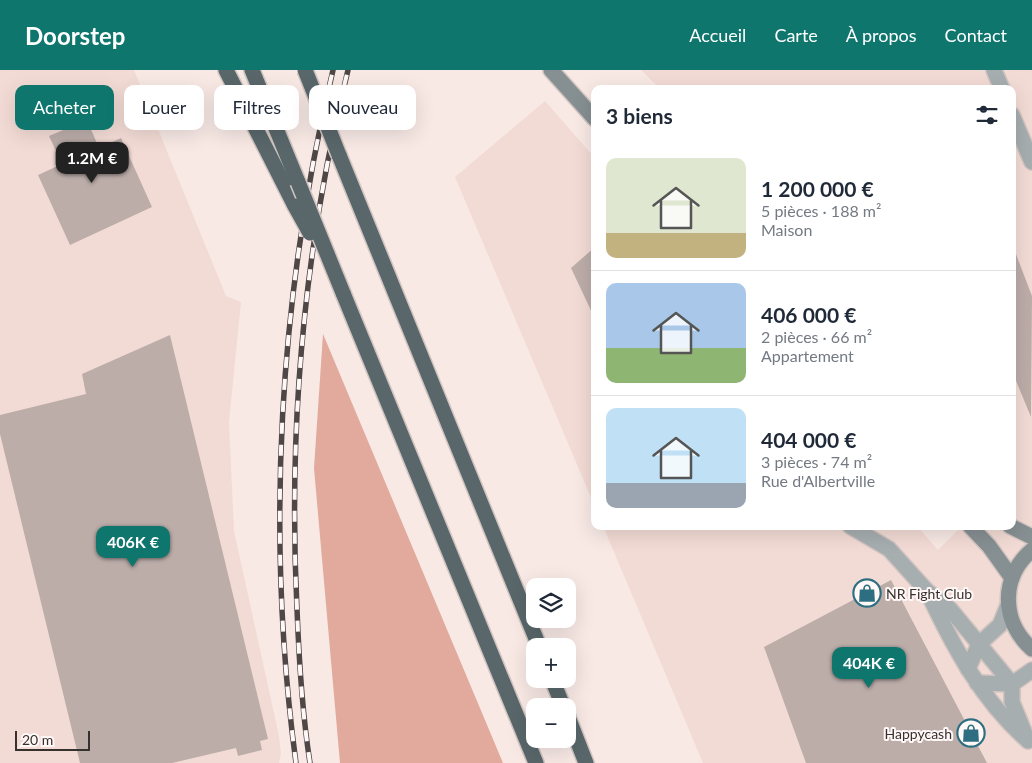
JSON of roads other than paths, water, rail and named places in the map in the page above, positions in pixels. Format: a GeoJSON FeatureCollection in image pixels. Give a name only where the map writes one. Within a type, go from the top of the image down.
{"type":"FeatureCollection","features":[{"type":"Feature","properties":{"kind":"highway"},"geometry":{"type":"LineString","coordinates":[[226,70],[295,206],[343,293]]}},
{"type":"Feature","properties":{"kind":"highway"},"geometry":{"type":"LineString","coordinates":[[252,70],[536,763]]}},
{"type":"Feature","properties":{"kind":"highway"},"geometry":{"type":"LineString","coordinates":[[305,70],[537,638]]}},
{"type":"Feature","properties":{"kind":"highway"},"geometry":{"type":"LineString","coordinates":[[576,737],[586,763]]}},
{"type":"Feature","properties":{"kind":"main road"},"geometry":{"type":"LineString","coordinates":[[551,70],[591,115]]}},
{"type":"Feature","properties":{"kind":"main road"},"geometry":{"type":"LineString","coordinates":[[1016,529],[1032,537]]}},
{"type":"Feature","properties":{"kind":"main road"},"geometry":{"type":"LineString","coordinates":[[974,530],[989,546],[1012,578]]}},
{"type":"Feature","properties":{"kind":"main road"},"geometry":{"type":"LineString","coordinates":[[1032,550],[1019,563],[1008,591],[1010,618],[1016,631],[1032,649]]}},
{"type":"Feature","properties":{"kind":"street"},"geometry":{"type":"LineString","coordinates":[[994,70],[1000,85]]}},
{"type":"Feature","properties":{"kind":"street"},"geometry":{"type":"LineString","coordinates":[[1016,124],[1032,162]]}},
{"type":"Feature","properties":{"kind":"street"},"geometry":{"type":"LineString","coordinates":[[857,530],[889,549],[927,591],[950,609],[1012,684],[1012,702],[1030,743]]}},
{"type":"Feature","properties":{"kind":"street"},"geometry":{"type":"LineString","coordinates":[[927,591],[977,683],[1008,723],[1030,743]]}},
{"type":"Feature","properties":{"kind":"street"},"geometry":{"type":"LineString","coordinates":[[968,669],[978,644],[1000,625],[1008,605]]}},
{"type":"Feature","properties":{"kind":"street"},"geometry":{"type":"LineString","coordinates":[[977,683],[1012,684],[1032,670]]}},
{"type":"Feature","properties":{"kind":"railway"},"geometry":{"type":"LineString","coordinates":[[296,763],[286,676],[281,589],[280,502],[283,415],[289,328],[300,241],[315,155],[333,70]]}},
{"type":"Feature","properties":{"kind":"railway"},"geometry":{"type":"LineString","coordinates":[[310,763],[301,686],[297,609],[295,473],[298,405],[310,270],[320,203],[348,70]]}},
{"type":"Feature","properties":{"kind":"place","name":"NR Fight Club"},"geometry":{"type":"Point","coordinates":[867,593]}},
{"type":"Feature","properties":{"kind":"place","name":"Happycash"},"geometry":{"type":"Point","coordinates":[971,733]}}]}
